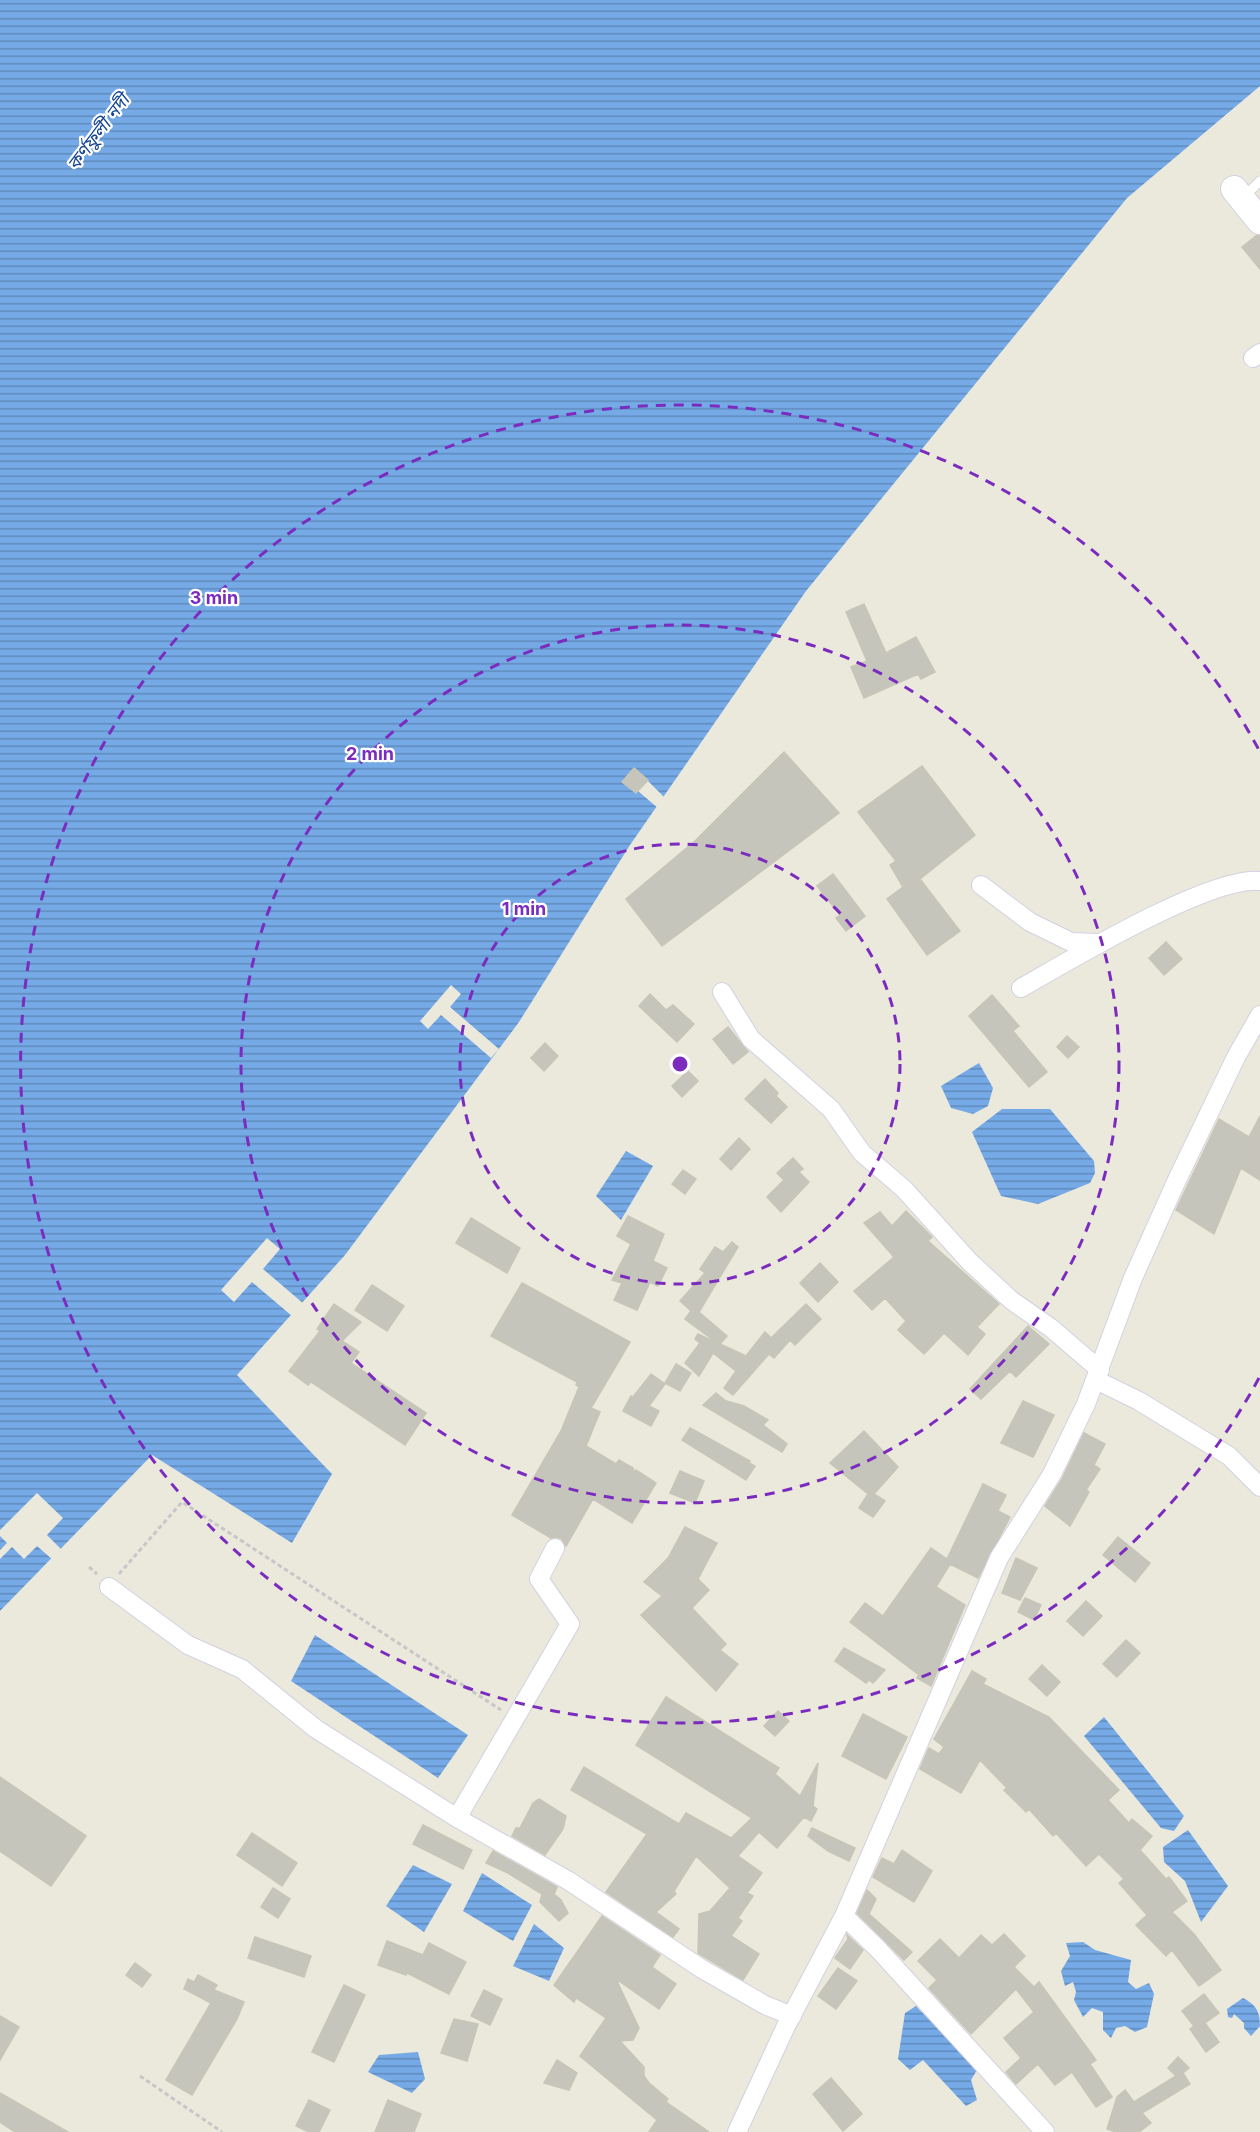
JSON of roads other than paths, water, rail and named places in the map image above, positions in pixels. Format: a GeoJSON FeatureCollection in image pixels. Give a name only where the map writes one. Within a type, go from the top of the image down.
{"type":"FeatureCollection","features":[{"type":"Feature","properties":{"kind":"main road"},"geometry":{"type":"LineString","coordinates":[[1245,190],[1260,221]]}},
{"type":"Feature","properties":{"kind":"street"},"geometry":{"type":"LineString","coordinates":[[1021,987],[1167,909],[1244,880],[1260,881]]}},
{"type":"Feature","properties":{"kind":"street"},"geometry":{"type":"LineString","coordinates":[[981,885],[1029,922],[1071,942],[1100,944]]}},
{"type":"Feature","properties":{"kind":"street"},"geometry":{"type":"LineString","coordinates":[[722,992],[751,1039],[831,1109],[862,1153],[904,1189],[969,1261],[1011,1300],[1051,1328],[1098,1375],[1229,1456],[1260,1487]]}},
{"type":"Feature","properties":{"kind":"street"},"geometry":{"type":"LineString","coordinates":[[737,2132],[792,2016],[844,1916],[999,1558],[1052,1474],[1098,1375],[1133,1278],[1176,1182],[1236,1057],[1260,1015]]}},
{"type":"Feature","properties":{"kind":"street"},"geometry":{"type":"LineString","coordinates":[[457,1818],[570,1624],[539,1579],[555,1548]]}},
{"type":"Feature","properties":{"kind":"street"},"geometry":{"type":"LineString","coordinates":[[109,1587],[188,1645],[242,1670],[316,1729],[457,1818],[569,1881],[702,1969],[765,2005],[792,2016]]}},
{"type":"Feature","properties":{"kind":"street"},"geometry":{"type":"LineString","coordinates":[[844,1916],[878,1949],[1045,2132]]}},
{"type":"Feature","properties":{"kind":"water","name":"কর্ণফুলী নদী"},"geometry":{"type":"Polygon","coordinates":[[[0,0],[1260,0],[1260,86],[1127,198],[806,591],[630,845],[519,1022],[345,1255],[237,1375],[332,1474],[292,1543],[152,1455],[0,1611],[0,0]]]}},
{"type":"Feature","properties":{"kind":"water"},"geometry":{"type":"Polygon","coordinates":[[[979,1063],[993,1088],[988,1106],[973,1114],[951,1108],[941,1086],[979,1063]]]}},
{"type":"Feature","properties":{"kind":"water"},"geometry":{"type":"Polygon","coordinates":[[[1002,1109],[1050,1109],[1094,1161],[1095,1173],[1090,1183],[1038,1204],[1001,1196],[972,1132],[1002,1109]]]}},
{"type":"Feature","properties":{"kind":"water"},"geometry":{"type":"Polygon","coordinates":[[[626,1151],[653,1166],[621,1220],[596,1196],[626,1151]]]}},
{"type":"Feature","properties":{"kind":"water"},"geometry":{"type":"Polygon","coordinates":[[[315,1635],[468,1735],[438,1778],[291,1681],[315,1635]]]}},
{"type":"Feature","properties":{"kind":"water"},"geometry":{"type":"Polygon","coordinates":[[[1104,1717],[1184,1816],[1174,1831],[1161,1828],[1084,1736],[1104,1717]]]}},
{"type":"Feature","properties":{"kind":"water"},"geometry":{"type":"Polygon","coordinates":[[[1188,1830],[1228,1886],[1201,1922],[1185,1881],[1164,1862],[1163,1847],[1188,1830]]]}},
{"type":"Feature","properties":{"kind":"water"},"geometry":{"type":"Polygon","coordinates":[[[413,1865],[452,1884],[424,1932],[386,1906],[413,1865]]]}},
{"type":"Feature","properties":{"kind":"water"},"geometry":{"type":"Polygon","coordinates":[[[482,1873],[532,1905],[513,1941],[463,1911],[482,1873]]]}},
{"type":"Feature","properties":{"kind":"water"},"geometry":{"type":"Polygon","coordinates":[[[534,1924],[564,1948],[549,1981],[513,1966],[534,1924]]]}},
{"type":"Feature","properties":{"kind":"water"},"geometry":{"type":"Polygon","coordinates":[[[1083,1942],[1095,1950],[1131,1960],[1128,1982],[1136,1989],[1149,1983],[1154,1994],[1147,2027],[1135,2032],[1125,2026],[1116,2028],[1111,2038],[1103,2030],[1103,2012],[1092,2008],[1083,2017],[1074,2000],[1076,1992],[1073,1982],[1065,1986],[1061,1971],[1070,1956],[1066,1943],[1083,1942]]]}},
{"type":"Feature","properties":{"kind":"water"},"geometry":{"type":"Polygon","coordinates":[[[1243,1998],[1254,2006],[1259,2016],[1260,2026],[1251,2036],[1244,2028],[1244,2023],[1234,2014],[1232,2018],[1228,2017],[1227,2009],[1243,1998]]]}},
{"type":"Feature","properties":{"kind":"water"},"geometry":{"type":"Polygon","coordinates":[[[916,2006],[977,2070],[971,2080],[977,2100],[966,2106],[923,2060],[910,2070],[898,2059],[905,2013],[916,2006]]]}},
{"type":"Feature","properties":{"kind":"water"},"geometry":{"type":"Polygon","coordinates":[[[418,2052],[425,2079],[412,2093],[368,2072],[379,2055],[418,2052]]]}}]}
